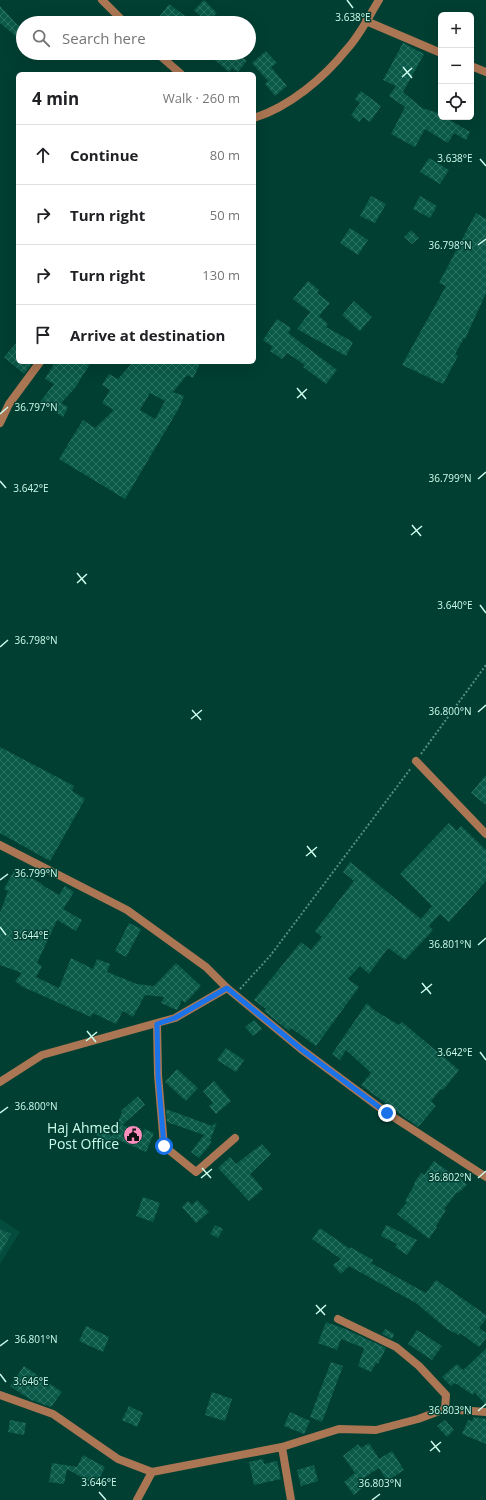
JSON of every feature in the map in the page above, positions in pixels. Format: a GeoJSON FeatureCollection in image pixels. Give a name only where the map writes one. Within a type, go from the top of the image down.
{"type":"FeatureCollection","features":[{"type":"Feature","properties":{"kind":"street"},"geometry":{"type":"LineString","coordinates":[[102,0],[117,16]]}},
{"type":"Feature","properties":{"kind":"street"},"geometry":{"type":"LineString","coordinates":[[256,117],[272,112],[310,87],[348,50],[379,0]]}},
{"type":"Feature","properties":{"kind":"street"},"geometry":{"type":"LineString","coordinates":[[366,21],[438,52]]}},
{"type":"Feature","properties":{"kind":"street"},"geometry":{"type":"LineString","coordinates":[[165,60],[179,72]]}},
{"type":"Feature","properties":{"kind":"street"},"geometry":{"type":"LineString","coordinates":[[474,67],[486,72]]}},
{"type":"Feature","properties":{"kind":"street"},"geometry":{"type":"LineString","coordinates":[[0,424],[9,404],[39,364]]}},
{"type":"Feature","properties":{"kind":"street"},"geometry":{"type":"LineString","coordinates":[[416,761],[486,834]]}},
{"type":"Feature","properties":{"kind":"street"},"geometry":{"type":"LineString","coordinates":[[0,845],[127,910],[206,967],[227,988],[301,1049],[387,1113],[486,1177]]}},
{"type":"Feature","properties":{"kind":"street"},"geometry":{"type":"LineString","coordinates":[[0,1082],[42,1055],[175,1018],[227,988]]}},
{"type":"Feature","properties":{"kind":"street"},"geometry":{"type":"LineString","coordinates":[[157,1024],[158,1075],[164,1146],[196,1172],[235,1138]]}},
{"type":"Feature","properties":{"kind":"street"},"geometry":{"type":"LineString","coordinates":[[338,1319],[396,1347],[419,1366],[446,1395],[445,1410]]}},
{"type":"Feature","properties":{"kind":"street"},"geometry":{"type":"LineString","coordinates":[[0,1395],[53,1414],[118,1459],[152,1472],[282,1447],[339,1429],[376,1430],[445,1410],[486,1412]]}},
{"type":"Feature","properties":{"kind":"street"},"geometry":{"type":"LineString","coordinates":[[282,1447],[291,1500]]}},
{"type":"Feature","properties":{"kind":"street"},"geometry":{"type":"LineString","coordinates":[[138,1500],[152,1472]]}},
{"type":"Feature","properties":{"kind":"path"},"geometry":{"type":"LineString","coordinates":[[235,994],[270,956],[486,665]]}},
{"type":"Feature","properties":{"kind":"shaded area"},"geometry":{"type":"Polygon","coordinates":[[[0,1219],[20,1232],[0,1264],[0,1219]]]}},
{"type":"Feature","properties":{"kind":"building"},"geometry":{"type":"Polygon","coordinates":[[[204,0],[217,13],[214,16],[200,16],[194,10],[204,0]]]}},
{"type":"Feature","properties":{"kind":"building"},"geometry":{"type":"Polygon","coordinates":[[[169,4],[185,16],[160,16],[169,4]]]}},
{"type":"Feature","properties":{"kind":"building"},"geometry":{"type":"Polygon","coordinates":[[[0,6],[16,23],[16,36],[0,23],[0,6]]]}},
{"type":"Feature","properties":{"kind":"building"},"geometry":{"type":"Polygon","coordinates":[[[403,43],[424,54],[403,92],[422,108],[438,113],[438,120],[450,120],[470,132],[466,140],[454,133],[448,143],[425,129],[415,147],[391,134],[405,107],[389,96],[396,86],[383,80],[403,43]]]}},
{"type":"Feature","properties":{"kind":"building"},"geometry":{"type":"Polygon","coordinates":[[[266,51],[277,63],[271,67],[287,86],[275,96],[265,84],[268,81],[252,63],[266,51]]]}},
{"type":"Feature","properties":{"kind":"building"},"geometry":{"type":"Polygon","coordinates":[[[214,60],[247,61],[238,72],[232,68],[229,72],[214,60]]]}},
{"type":"Feature","properties":{"kind":"building"},"geometry":{"type":"Polygon","coordinates":[[[361,91],[381,106],[370,122],[363,117],[359,122],[351,115],[360,103],[355,99],[361,91]]]}},
{"type":"Feature","properties":{"kind":"building"},"geometry":{"type":"Polygon","coordinates":[[[429,158],[449,170],[440,184],[420,172],[429,158]]]}},
{"type":"Feature","properties":{"kind":"building"},"geometry":{"type":"Polygon","coordinates":[[[371,196],[386,204],[375,223],[360,216],[371,196]]]}},
{"type":"Feature","properties":{"kind":"building"},"geometry":{"type":"Polygon","coordinates":[[[420,196],[437,206],[430,218],[413,209],[420,196]]]}},
{"type":"Feature","properties":{"kind":"building"},"geometry":{"type":"Polygon","coordinates":[[[476,213],[486,219],[486,293],[465,339],[464,338],[455,354],[458,356],[443,384],[402,365],[446,286],[439,283],[476,213]]]}},
{"type":"Feature","properties":{"kind":"building"},"geometry":{"type":"Polygon","coordinates":[[[350,228],[368,240],[358,255],[340,243],[350,228]]]}},
{"type":"Feature","properties":{"kind":"building"},"geometry":{"type":"Polygon","coordinates":[[[411,230],[419,238],[412,244],[404,237],[411,230]]]}},
{"type":"Feature","properties":{"kind":"building"},"geometry":{"type":"Polygon","coordinates":[[[308,281],[319,290],[317,293],[330,303],[319,316],[328,324],[326,327],[353,342],[346,356],[297,329],[310,312],[293,299],[308,281]]]}},
{"type":"Feature","properties":{"kind":"building"},"geometry":{"type":"Polygon","coordinates":[[[354,301],[372,317],[360,331],[342,315],[354,301]]]}},
{"type":"Feature","properties":{"kind":"building"},"geometry":{"type":"Polygon","coordinates":[[[277,319],[291,328],[288,333],[337,370],[326,384],[303,367],[305,365],[287,353],[282,359],[270,351],[273,347],[263,340],[277,319]]]}},
{"type":"Feature","properties":{"kind":"building"},"geometry":{"type":"Polygon","coordinates":[[[16,343],[16,364],[32,364],[24,374],[4,357],[16,343]]]}},
{"type":"Feature","properties":{"kind":"building"},"geometry":{"type":"Polygon","coordinates":[[[54,364],[90,364],[75,388],[61,403],[68,407],[63,417],[40,402],[54,384],[45,379],[54,364]]]}},
{"type":"Feature","properties":{"kind":"building"},"geometry":{"type":"Polygon","coordinates":[[[131,364],[200,364],[193,378],[187,375],[173,392],[184,396],[179,408],[125,499],[59,459],[83,420],[95,428],[114,410],[102,403],[110,390],[102,385],[109,374],[118,379],[131,364]],[[150,393],[140,410],[155,419],[165,401],[150,393]]]}},
{"type":"Feature","properties":{"kind":"building"},"geometry":{"type":"Polygon","coordinates":[[[0,747],[74,786],[72,791],[85,799],[50,861],[0,833],[0,747]]]}},
{"type":"Feature","properties":{"kind":"building"},"geometry":{"type":"Polygon","coordinates":[[[486,775],[486,805],[471,793],[486,775]]]}},
{"type":"Feature","properties":{"kind":"building"},"geometry":{"type":"Polygon","coordinates":[[[449,823],[457,831],[461,826],[486,850],[486,881],[449,922],[440,914],[429,926],[433,930],[405,960],[388,948],[369,974],[360,966],[348,979],[359,987],[316,1046],[291,1028],[289,1031],[264,1011],[266,1009],[254,1000],[301,942],[311,950],[322,937],[315,931],[354,881],[343,872],[350,862],[421,919],[432,906],[400,874],[449,823]]]}},
{"type":"Feature","properties":{"kind":"building"},"geometry":{"type":"Polygon","coordinates":[[[15,869],[59,895],[65,886],[74,892],[63,909],[82,920],[76,931],[57,920],[37,963],[42,966],[36,977],[59,988],[71,958],[93,969],[97,959],[110,964],[107,972],[137,984],[154,986],[176,963],[201,986],[185,1003],[182,1000],[177,1010],[161,1003],[164,997],[145,995],[133,1017],[123,1011],[116,1024],[93,1013],[91,1017],[23,987],[15,981],[22,973],[0,965],[0,913],[8,891],[4,889],[15,869]]]}},
{"type":"Feature","properties":{"kind":"building"},"geometry":{"type":"Polygon","coordinates":[[[129,923],[141,929],[126,957],[115,951],[129,923]]]}},
{"type":"Feature","properties":{"kind":"building"},"geometry":{"type":"Polygon","coordinates":[[[367,1003],[374,1010],[399,1025],[402,1022],[459,1070],[443,1090],[441,1089],[431,1101],[436,1106],[418,1127],[361,1085],[371,1073],[346,1050],[340,1060],[332,1054],[367,1003]]]}},
{"type":"Feature","properties":{"kind":"building"},"geometry":{"type":"Polygon","coordinates":[[[254,1020],[262,1029],[253,1036],[245,1027],[254,1020]]]}},
{"type":"Feature","properties":{"kind":"building"},"geometry":{"type":"Polygon","coordinates":[[[226,1048],[244,1060],[236,1072],[217,1060],[226,1048]]]}},
{"type":"Feature","properties":{"kind":"building"},"geometry":{"type":"Polygon","coordinates":[[[177,1069],[198,1088],[186,1101],[165,1082],[177,1069]]]}},
{"type":"Feature","properties":{"kind":"building"},"geometry":{"type":"Polygon","coordinates":[[[214,1081],[231,1101],[216,1114],[209,1106],[213,1103],[203,1091],[214,1081]]]}},
{"type":"Feature","properties":{"kind":"building"},"geometry":{"type":"Polygon","coordinates":[[[138,1096],[145,1105],[122,1125],[143,1133],[144,1129],[154,1133],[146,1152],[114,1138],[116,1141],[109,1148],[96,1134],[104,1127],[112,1137],[122,1112],[121,1111],[138,1096]]]}},
{"type":"Feature","properties":{"kind":"building"},"geometry":{"type":"Polygon","coordinates":[[[166,1109],[212,1126],[217,1122],[210,1141],[212,1142],[199,1158],[191,1152],[204,1135],[167,1122],[166,1109]]]}},
{"type":"Feature","properties":{"kind":"building"},"geometry":{"type":"Polygon","coordinates":[[[262,1144],[271,1154],[250,1174],[263,1189],[249,1201],[218,1168],[230,1157],[236,1164],[262,1144]]]}},
{"type":"Feature","properties":{"kind":"building"},"geometry":{"type":"Polygon","coordinates":[[[434,1161],[456,1177],[458,1175],[467,1185],[458,1193],[457,1192],[444,1209],[446,1210],[429,1239],[397,1214],[407,1202],[405,1201],[415,1184],[414,1183],[421,1173],[424,1175],[434,1161]]]}},
{"type":"Feature","properties":{"kind":"building"},"geometry":{"type":"Polygon","coordinates":[[[143,1197],[160,1203],[153,1222],[136,1216],[143,1197]]]}},
{"type":"Feature","properties":{"kind":"building"},"geometry":{"type":"Polygon","coordinates":[[[197,1200],[209,1212],[196,1223],[182,1207],[188,1201],[192,1205],[197,1200]]]}},
{"type":"Feature","properties":{"kind":"building"},"geometry":{"type":"Polygon","coordinates":[[[215,1225],[223,1229],[218,1238],[210,1234],[215,1225]]]}},
{"type":"Feature","properties":{"kind":"building"},"geometry":{"type":"Polygon","coordinates":[[[386,1225],[417,1240],[407,1255],[395,1247],[397,1244],[381,1236],[386,1225]]]}},
{"type":"Feature","properties":{"kind":"building"},"geometry":{"type":"Polygon","coordinates":[[[320,1228],[350,1249],[350,1247],[373,1260],[371,1263],[426,1293],[436,1280],[486,1315],[486,1319],[479,1328],[486,1333],[486,1338],[479,1347],[460,1333],[459,1335],[447,1329],[416,1303],[349,1266],[341,1274],[333,1265],[341,1259],[312,1239],[320,1228]]]}},
{"type":"Feature","properties":{"kind":"building"},"geometry":{"type":"Polygon","coordinates":[[[0,1229],[11,1234],[0,1254],[0,1229]]]}},
{"type":"Feature","properties":{"kind":"building"},"geometry":{"type":"Polygon","coordinates":[[[326,1322],[386,1348],[378,1364],[376,1363],[371,1372],[358,1366],[364,1348],[341,1339],[337,1350],[318,1343],[326,1322]]]}},
{"type":"Feature","properties":{"kind":"building"},"geometry":{"type":"Polygon","coordinates":[[[86,1326],[109,1337],[103,1352],[79,1341],[86,1326]]]}},
{"type":"Feature","properties":{"kind":"building"},"geometry":{"type":"Polygon","coordinates":[[[385,1329],[394,1334],[392,1339],[382,1334],[385,1329]]]}},
{"type":"Feature","properties":{"kind":"building"},"geometry":{"type":"Polygon","coordinates":[[[417,1330],[442,1346],[432,1360],[408,1344],[417,1330]]]}},
{"type":"Feature","properties":{"kind":"building"},"geometry":{"type":"Polygon","coordinates":[[[486,1349],[486,1405],[474,1392],[473,1395],[455,1383],[451,1386],[442,1377],[457,1364],[463,1370],[486,1349]]]}},
{"type":"Feature","properties":{"kind":"building"},"geometry":{"type":"Polygon","coordinates":[[[331,1362],[343,1366],[322,1422],[310,1417],[331,1362]]]}},
{"type":"Feature","properties":{"kind":"building"},"geometry":{"type":"Polygon","coordinates":[[[24,1366],[62,1392],[51,1407],[31,1400],[10,1386],[24,1366]]]}},
{"type":"Feature","properties":{"kind":"building"},"geometry":{"type":"Polygon","coordinates":[[[212,1392],[232,1399],[225,1421],[205,1415],[212,1392]]]}},
{"type":"Feature","properties":{"kind":"building"},"geometry":{"type":"Polygon","coordinates":[[[129,1406],[143,1413],[137,1427],[122,1420],[129,1406]]]}},
{"type":"Feature","properties":{"kind":"building"},"geometry":{"type":"Polygon","coordinates":[[[290,1412],[310,1421],[304,1434],[284,1426],[290,1412]]]}},
{"type":"Feature","properties":{"kind":"building"},"geometry":{"type":"Polygon","coordinates":[[[474,1417],[486,1419],[486,1444],[462,1434],[468,1420],[472,1421],[474,1417]]]}},
{"type":"Feature","properties":{"kind":"building"},"geometry":{"type":"Polygon","coordinates":[[[10,1420],[26,1423],[24,1435],[8,1432],[10,1420]]]}},
{"type":"Feature","properties":{"kind":"building"},"geometry":{"type":"Polygon","coordinates":[[[445,1420],[454,1430],[447,1437],[437,1426],[445,1420]]]}},
{"type":"Feature","properties":{"kind":"building"},"geometry":{"type":"Polygon","coordinates":[[[369,1443],[379,1459],[392,1451],[404,1470],[387,1481],[379,1468],[362,1479],[366,1485],[354,1495],[344,1482],[355,1473],[343,1456],[358,1444],[361,1448],[369,1443]]]}},
{"type":"Feature","properties":{"kind":"building"},"geometry":{"type":"Polygon","coordinates":[[[83,1455],[105,1467],[96,1485],[67,1469],[64,1484],[49,1482],[52,1463],[77,1467],[83,1455]]]}},
{"type":"Feature","properties":{"kind":"building"},"geometry":{"type":"Polygon","coordinates":[[[263,1459],[264,1464],[277,1461],[281,1479],[254,1485],[249,1462],[263,1459]]]}},
{"type":"Feature","properties":{"kind":"building"},"geometry":{"type":"Polygon","coordinates":[[[314,1465],[318,1481],[301,1486],[297,1470],[314,1465]]]}},
{"type":"Feature","properties":{"kind":"place","name":"Haj Ahmed Post Office"},"geometry":{"type":"Point","coordinates":[133,1135]}},
{"type":"Feature","properties":{"kind":"route"},"geometry":{"type":"LineString","coordinates":[[164,1146],[158,1075],[157,1024],[175,1018],[227,988],[301,1049],[387,1113]]}}]}
